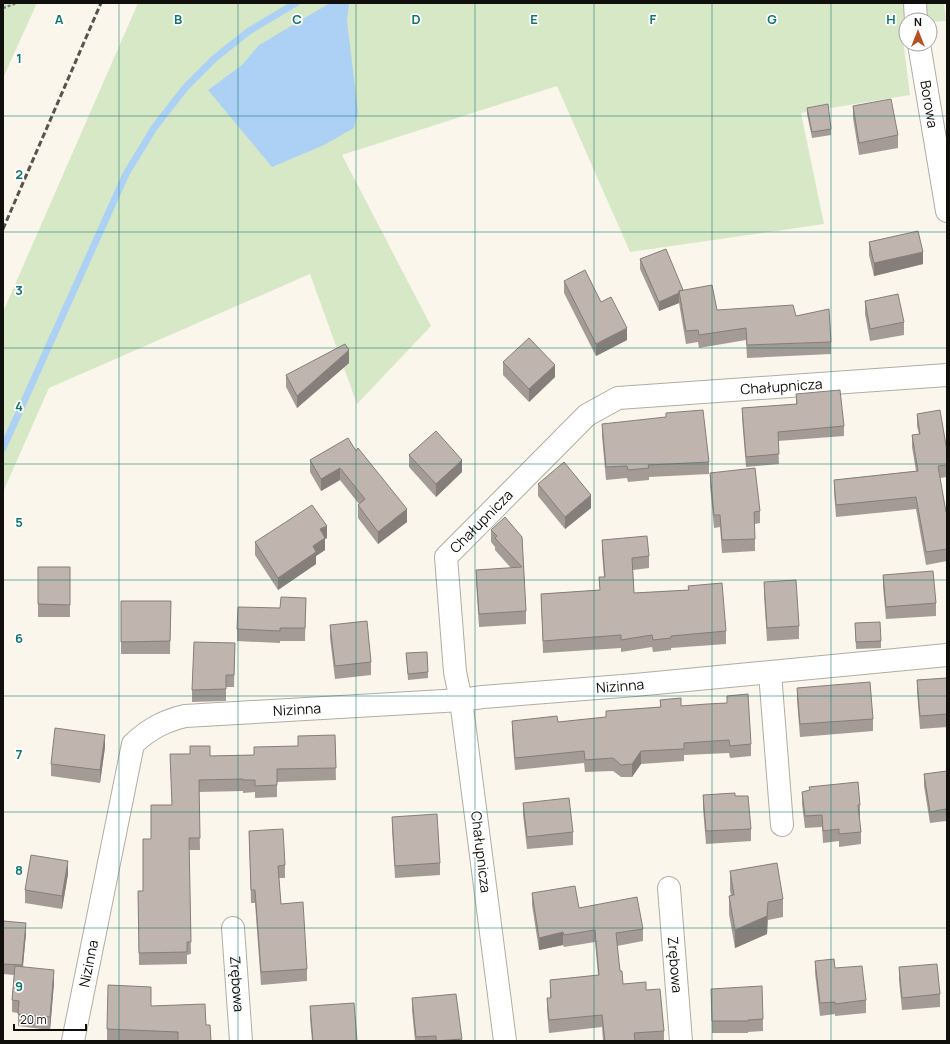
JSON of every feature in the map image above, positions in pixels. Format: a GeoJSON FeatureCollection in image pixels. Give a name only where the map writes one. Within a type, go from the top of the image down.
{"type":"FeatureCollection","features":[{"type":"Feature","properties":{"kind":"street","name":"Borowa"},"geometry":{"type":"LineString","coordinates":[[920,52],[947,211]]}},
{"type":"Feature","properties":{"kind":"street","name":"Chałupnicza"},"geometry":{"type":"LineString","coordinates":[[505,1041],[461,700],[455,672],[446,557],[587,416],[618,398],[947,375]]}},
{"type":"Feature","properties":{"kind":"street","name":"Nizinna"},"geometry":{"type":"LineString","coordinates":[[73,1041],[133,744],[145,733],[160,724],[185,716],[461,700],[642,685],[947,656]]}},
{"type":"Feature","properties":{"kind":"street"},"geometry":{"type":"LineString","coordinates":[[770,673],[782,825]]}},
{"type":"Feature","properties":{"kind":"street","name":"Zrębowa"},"geometry":{"type":"LineString","coordinates":[[669,888],[681,1041]]}},
{"type":"Feature","properties":{"kind":"street","name":"Zrębowa"},"geometry":{"type":"LineString","coordinates":[[233,928],[240,1041]]}},
{"type":"Feature","properties":{"kind":"path"},"geometry":{"type":"LineString","coordinates":[[3,8],[17,3]]}},
{"type":"Feature","properties":{"kind":"green space"},"geometry":{"type":"Polygon","coordinates":[[[3,3],[37,3],[3,78],[3,3]]]}},
{"type":"Feature","properties":{"kind":"green space"},"geometry":{"type":"Polygon","coordinates":[[[138,3],[906,3],[906,12],[898,12],[898,52],[905,52],[910,95],[801,113],[824,224],[630,252],[557,86],[342,155],[431,326],[357,404],[310,274],[49,388],[3,492],[3,312],[138,3]]]}},
{"type":"Feature","properties":{"kind":"green space"},"geometry":{"type":"Polygon","coordinates":[[[926,3],[944,3],[946,21],[938,22],[938,12],[927,12],[926,3]]]}},
{"type":"Feature","properties":{"kind":"water"},"geometry":{"type":"Polygon","coordinates":[[[330,3],[349,4],[347,21],[358,112],[354,128],[324,145],[272,167],[208,90],[242,65],[259,45],[330,3]]]}},
{"type":"Feature","properties":{"kind":"building"},"geometry":{"type":"Polygon","coordinates":[[[891,99],[898,135],[859,143],[853,106],[891,99]]]}},
{"type":"Feature","properties":{"kind":"building"},"geometry":{"type":"Polygon","coordinates":[[[828,104],[831,129],[812,132],[807,108],[828,104]]]}},
{"type":"Feature","properties":{"kind":"building"},"geometry":{"type":"Polygon","coordinates":[[[918,231],[923,252],[874,263],[869,242],[918,231]]]}},
{"type":"Feature","properties":{"kind":"building"},"geometry":{"type":"Polygon","coordinates":[[[666,249],[683,290],[659,302],[640,259],[666,249]]]}},
{"type":"Feature","properties":{"kind":"building"},"geometry":{"type":"Polygon","coordinates":[[[585,270],[601,302],[611,297],[627,328],[596,344],[564,281],[585,270]]]}},
{"type":"Feature","properties":{"kind":"building"},"geometry":{"type":"Polygon","coordinates":[[[712,285],[717,310],[793,305],[796,316],[829,309],[831,342],[747,345],[746,328],[699,335],[698,330],[686,331],[679,291],[712,285]]]}},
{"type":"Feature","properties":{"kind":"building"},"geometry":{"type":"Polygon","coordinates":[[[898,294],[904,322],[870,329],[865,301],[898,294]]]}},
{"type":"Feature","properties":{"kind":"building"},"geometry":{"type":"Polygon","coordinates":[[[529,338],[555,365],[529,389],[503,362],[529,338]]]}},
{"type":"Feature","properties":{"kind":"building"},"geometry":{"type":"Polygon","coordinates":[[[345,344],[349,350],[297,396],[286,375],[345,344]]]}},
{"type":"Feature","properties":{"kind":"building"},"geometry":{"type":"Polygon","coordinates":[[[840,390],[844,426],[778,432],[779,454],[746,457],[742,408],[797,404],[796,394],[840,390]]]}},
{"type":"Feature","properties":{"kind":"building"},"geometry":{"type":"Polygon","coordinates":[[[703,410],[709,462],[648,465],[649,468],[628,470],[627,466],[606,467],[602,424],[666,417],[666,413],[703,410]]]}},
{"type":"Feature","properties":{"kind":"building"},"geometry":{"type":"Polygon","coordinates":[[[940,410],[947,451],[947,465],[938,466],[947,512],[947,549],[926,552],[916,497],[836,505],[834,480],[918,471],[912,435],[920,434],[917,414],[940,410]]]}},
{"type":"Feature","properties":{"kind":"building"},"geometry":{"type":"Polygon","coordinates":[[[436,431],[462,460],[436,484],[409,455],[436,431]]]}},
{"type":"Feature","properties":{"kind":"building"},"geometry":{"type":"Polygon","coordinates":[[[348,438],[356,451],[358,448],[407,509],[378,532],[358,505],[365,499],[340,468],[321,479],[310,460],[348,438]]]}},
{"type":"Feature","properties":{"kind":"building"},"geometry":{"type":"Polygon","coordinates":[[[564,462],[591,495],[565,517],[538,484],[564,462]]]}},
{"type":"Feature","properties":{"kind":"building"},"geometry":{"type":"Polygon","coordinates":[[[755,468],[760,511],[754,512],[755,539],[722,540],[720,515],[714,515],[710,473],[755,468]]]}},
{"type":"Feature","properties":{"kind":"building"},"geometry":{"type":"Polygon","coordinates":[[[312,505],[327,526],[320,529],[325,538],[313,546],[316,552],[278,578],[255,542],[312,505]]]}},
{"type":"Feature","properties":{"kind":"building"},"geometry":{"type":"Polygon","coordinates":[[[505,517],[522,537],[526,611],[479,614],[476,570],[522,567],[495,538],[497,536],[491,530],[505,517]]]}},
{"type":"Feature","properties":{"kind":"building"},"geometry":{"type":"Polygon","coordinates":[[[647,536],[649,556],[632,558],[634,593],[689,590],[688,586],[722,583],[726,631],[671,636],[671,638],[653,640],[652,635],[621,640],[621,635],[543,641],[541,594],[600,590],[599,577],[605,577],[602,540],[647,536]]]}},
{"type":"Feature","properties":{"kind":"building"},"geometry":{"type":"Polygon","coordinates":[[[38,567],[70,567],[70,605],[38,604],[38,567]]]}},
{"type":"Feature","properties":{"kind":"building"},"geometry":{"type":"Polygon","coordinates":[[[933,571],[936,603],[886,607],[883,575],[933,571]]]}},
{"type":"Feature","properties":{"kind":"building"},"geometry":{"type":"Polygon","coordinates":[[[796,580],[799,626],[767,628],[764,582],[796,580]]]}},
{"type":"Feature","properties":{"kind":"building"},"geometry":{"type":"Polygon","coordinates":[[[281,597],[306,598],[305,628],[280,628],[280,631],[237,629],[238,607],[280,608],[281,597]]]}},
{"type":"Feature","properties":{"kind":"building"},"geometry":{"type":"Polygon","coordinates":[[[121,601],[171,601],[170,641],[121,642],[121,601]]]}},
{"type":"Feature","properties":{"kind":"building"},"geometry":{"type":"Polygon","coordinates":[[[367,621],[371,662],[335,666],[330,625],[367,621]]]}},
{"type":"Feature","properties":{"kind":"building"},"geometry":{"type":"Polygon","coordinates":[[[880,622],[881,641],[856,642],[855,623],[880,622]]]}},
{"type":"Feature","properties":{"kind":"building"},"geometry":{"type":"Polygon","coordinates":[[[194,642],[235,643],[234,675],[226,675],[226,689],[192,690],[194,642]]]}},
{"type":"Feature","properties":{"kind":"building"},"geometry":{"type":"Polygon","coordinates":[[[427,652],[428,672],[408,674],[406,653],[427,652]]]}},
{"type":"Feature","properties":{"kind":"building"},"geometry":{"type":"Polygon","coordinates":[[[947,678],[947,714],[920,716],[917,680],[947,678]]]}},
{"type":"Feature","properties":{"kind":"building"},"geometry":{"type":"Polygon","coordinates":[[[870,682],[873,719],[800,724],[797,688],[870,682]]]}},
{"type":"Feature","properties":{"kind":"building"},"geometry":{"type":"Polygon","coordinates":[[[748,694],[751,744],[730,746],[729,740],[684,743],[684,749],[641,751],[632,764],[621,765],[613,758],[585,760],[584,751],[515,758],[512,721],[557,716],[558,722],[606,717],[606,711],[661,707],[660,700],[681,698],[681,706],[727,703],[727,696],[748,694]]]}},
{"type":"Feature","properties":{"kind":"building"},"geometry":{"type":"Polygon","coordinates":[[[55,728],[105,735],[100,770],[51,764],[55,728]]]}},
{"type":"Feature","properties":{"kind":"building"},"geometry":{"type":"Polygon","coordinates":[[[335,735],[336,768],[277,769],[277,785],[255,786],[255,780],[243,779],[199,780],[200,838],[189,838],[191,942],[187,942],[187,952],[139,953],[138,891],[143,891],[143,839],[151,839],[151,805],[172,805],[170,754],[190,754],[190,746],[210,746],[210,756],[254,755],[254,747],[298,746],[298,736],[335,735]]]}},
{"type":"Feature","properties":{"kind":"building"},"geometry":{"type":"Polygon","coordinates":[[[947,771],[947,820],[946,809],[930,812],[924,774],[947,771]]]}},
{"type":"Feature","properties":{"kind":"building"},"geometry":{"type":"Polygon","coordinates":[[[858,782],[860,805],[858,805],[861,832],[839,834],[839,829],[823,831],[822,815],[805,816],[802,792],[810,790],[809,787],[858,782]]]}},
{"type":"Feature","properties":{"kind":"building"},"geometry":{"type":"Polygon","coordinates":[[[735,793],[735,796],[748,796],[751,829],[706,831],[703,795],[735,793]]]}},
{"type":"Feature","properties":{"kind":"building"},"geometry":{"type":"Polygon","coordinates":[[[569,798],[573,832],[527,837],[523,803],[569,798]]]}},
{"type":"Feature","properties":{"kind":"building"},"geometry":{"type":"Polygon","coordinates":[[[437,814],[440,863],[395,866],[392,817],[437,814]]]}},
{"type":"Feature","properties":{"kind":"building"},"geometry":{"type":"Polygon","coordinates":[[[283,829],[285,865],[278,866],[281,904],[303,902],[307,969],[261,972],[255,890],[251,890],[249,831],[283,829]]]}},
{"type":"Feature","properties":{"kind":"building"},"geometry":{"type":"Polygon","coordinates":[[[31,855],[68,861],[62,896],[25,890],[31,855]]]}},
{"type":"Feature","properties":{"kind":"building"},"geometry":{"type":"Polygon","coordinates":[[[777,863],[783,899],[768,902],[767,916],[735,930],[729,896],[734,895],[730,871],[777,863]]]}},
{"type":"Feature","properties":{"kind":"building"},"geometry":{"type":"Polygon","coordinates":[[[575,886],[579,908],[637,897],[643,929],[616,933],[620,971],[622,971],[623,984],[646,982],[646,990],[660,989],[664,1031],[634,1033],[635,1041],[605,1041],[602,1015],[549,1020],[547,998],[551,998],[550,980],[599,975],[595,930],[564,935],[563,932],[539,938],[532,893],[575,886]]]}},
{"type":"Feature","properties":{"kind":"building"},"geometry":{"type":"Polygon","coordinates":[[[3,921],[26,923],[22,965],[3,964],[3,921]]]}},
{"type":"Feature","properties":{"kind":"building"},"geometry":{"type":"Polygon","coordinates":[[[834,959],[835,968],[862,966],[866,1000],[835,1004],[835,1002],[820,1003],[815,961],[834,959]]]}},
{"type":"Feature","properties":{"kind":"building"},"geometry":{"type":"Polygon","coordinates":[[[937,964],[940,994],[902,998],[899,967],[937,964]]]}},
{"type":"Feature","properties":{"kind":"building"},"geometry":{"type":"Polygon","coordinates":[[[15,966],[54,970],[50,1017],[18,1014],[19,1001],[12,1000],[15,966]]]}},
{"type":"Feature","properties":{"kind":"building"},"geometry":{"type":"Polygon","coordinates":[[[108,985],[151,987],[151,1006],[205,1004],[206,1025],[210,1025],[211,1041],[178,1041],[178,1032],[107,1029],[108,985]]]}},
{"type":"Feature","properties":{"kind":"building"},"geometry":{"type":"Polygon","coordinates":[[[762,986],[763,1019],[748,1021],[712,1021],[711,989],[762,986]]]}},
{"type":"Feature","properties":{"kind":"building"},"geometry":{"type":"Polygon","coordinates":[[[456,994],[462,1039],[436,1041],[436,1036],[416,1037],[412,998],[456,994]]]}},
{"type":"Feature","properties":{"kind":"building"},"geometry":{"type":"Polygon","coordinates":[[[354,1003],[357,1041],[313,1041],[310,1006],[354,1003]]]}},
{"type":"Feature","properties":{"kind":"waterway"},"geometry":{"type":"LineString","coordinates":[[3,448],[126,174],[154,128],[185,88],[215,58],[249,31],[296,3]]}},
{"type":"Feature","properties":{"kind":"railway"},"geometry":{"type":"LineString","coordinates":[[3,229],[101,3]]}}]}
